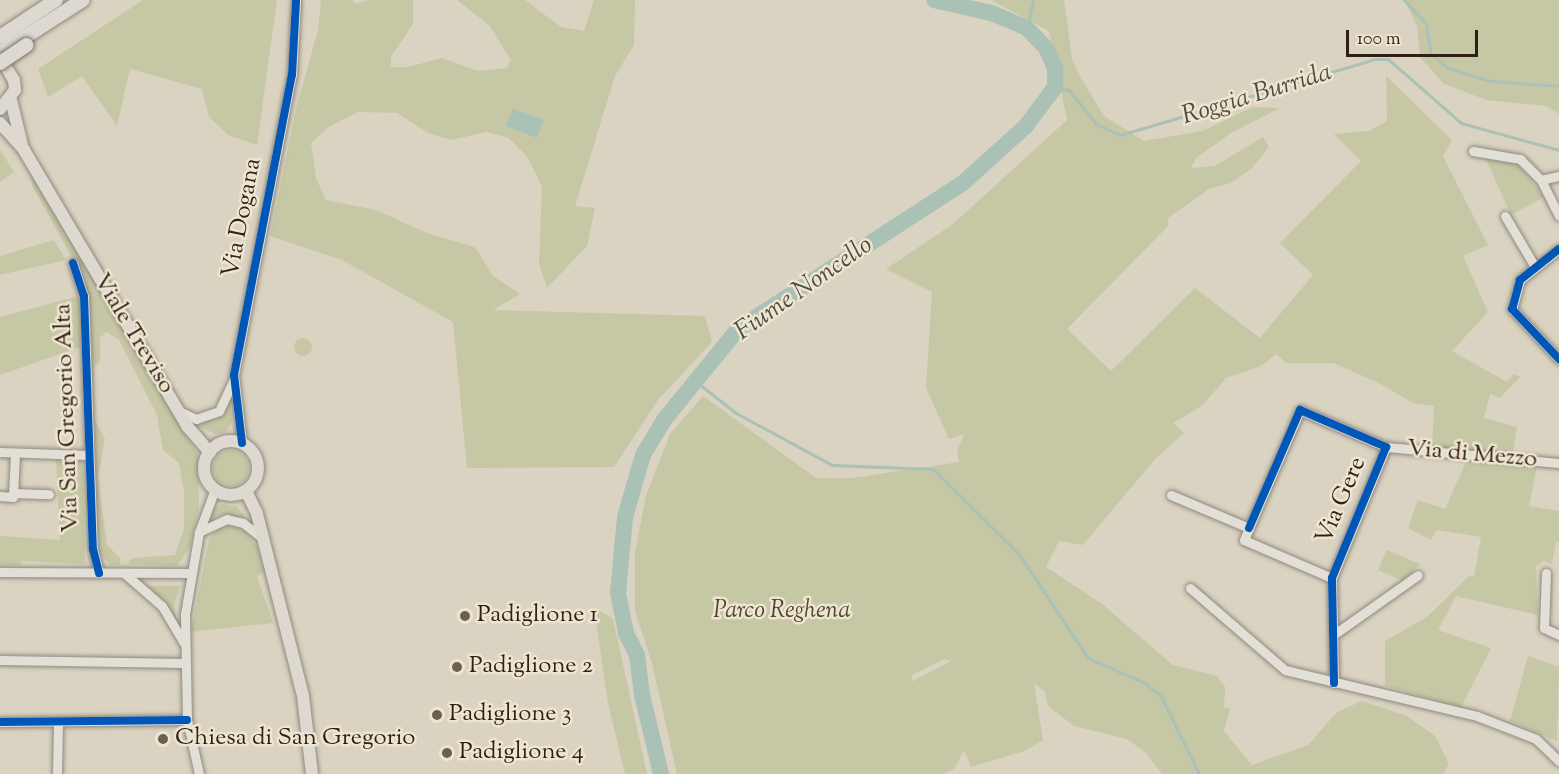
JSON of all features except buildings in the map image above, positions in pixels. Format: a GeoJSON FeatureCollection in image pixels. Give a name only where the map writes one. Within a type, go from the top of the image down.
{"type":"FeatureCollection","features":[{"type":"Feature","properties":{"kind":"highway"},"geometry":{"type":"LineString","coordinates":[[0,55],[16,32],[48,0]]}},
{"type":"Feature","properties":{"kind":"highway"},"geometry":{"type":"LineString","coordinates":[[0,63],[16,32],[56,0]]}},
{"type":"Feature","properties":{"kind":"highway"},"geometry":{"type":"LineString","coordinates":[[0,38],[69,10],[83,0]]}},
{"type":"Feature","properties":{"kind":"main road","name":"Viale Treviso"},"geometry":{"type":"LineString","coordinates":[[0,55],[14,80],[11,100],[24,150]]}},
{"type":"Feature","properties":{"kind":"main road"},"geometry":{"type":"LineString","coordinates":[[0,110],[11,100]]}},
{"type":"Feature","properties":{"kind":"main road","name":"Viale Treviso"},"geometry":{"type":"LineString","coordinates":[[0,123],[24,150],[179,411],[210,452]]}},
{"type":"Feature","properties":{"kind":"main road"},"geometry":{"type":"LineString","coordinates":[[225,442],[242,443],[258,462],[256,478],[246,491],[230,495],[215,489],[206,475],[210,452],[225,442]]}},
{"type":"Feature","properties":{"kind":"main road"},"geometry":{"type":"LineString","coordinates":[[246,491],[262,538],[303,696],[312,774]]}},
{"type":"Feature","properties":{"kind":"street","name":"Via Dogana"},"geometry":{"type":"LineString","coordinates":[[179,411],[196,419],[219,411],[234,377],[292,75],[296,0]]}},
{"type":"Feature","properties":{"kind":"street"},"geometry":{"type":"LineString","coordinates":[[1473,151],[1520,159],[1541,180],[1559,216]]}},
{"type":"Feature","properties":{"kind":"street"},"geometry":{"type":"LineString","coordinates":[[1541,180],[1559,176]]}},
{"type":"Feature","properties":{"kind":"street"},"geometry":{"type":"LineString","coordinates":[[1505,216],[1535,267]]}},
{"type":"Feature","properties":{"kind":"street"},"geometry":{"type":"LineString","coordinates":[[1559,249],[1521,280],[1512,309],[1559,359]]}},
{"type":"Feature","properties":{"kind":"street","name":"Via San Gregorio Alta"},"geometry":{"type":"LineString","coordinates":[[73,263],[84,296],[93,549],[99,573]]}},
{"type":"Feature","properties":{"kind":"street","name":"Via Dogana"},"geometry":{"type":"LineString","coordinates":[[234,377],[242,443]]}},
{"type":"Feature","properties":{"kind":"street","name":"Via Gere"},"geometry":{"type":"LineString","coordinates":[[1332,578],[1244,540],[1300,410],[1386,447],[1332,578],[1336,633],[1334,683]]}},
{"type":"Feature","properties":{"kind":"street","name":"Via di Mezzo"},"geometry":{"type":"LineString","coordinates":[[1386,447],[1559,463]]}},
{"type":"Feature","properties":{"kind":"street","name":"Via San Gregorio Alta"},"geometry":{"type":"LineString","coordinates":[[0,452],[88,455]]}},
{"type":"Feature","properties":{"kind":"street"},"geometry":{"type":"LineString","coordinates":[[0,496],[13,496],[15,453]]}},
{"type":"Feature","properties":{"kind":"street"},"geometry":{"type":"LineString","coordinates":[[200,774],[187,720],[184,643],[199,532],[215,489]]}},
{"type":"Feature","properties":{"kind":"street"},"geometry":{"type":"LineString","coordinates":[[13,493],[49,494]]}},
{"type":"Feature","properties":{"kind":"street"},"geometry":{"type":"LineString","coordinates":[[1171,495],[1249,528]]}},
{"type":"Feature","properties":{"kind":"street"},"geometry":{"type":"LineString","coordinates":[[199,532],[227,519],[243,523],[262,538]]}},
{"type":"Feature","properties":{"kind":"street"},"geometry":{"type":"LineString","coordinates":[[0,572],[192,573]]}},
{"type":"Feature","properties":{"kind":"street"},"geometry":{"type":"LineString","coordinates":[[124,573],[162,606],[184,643]]}},
{"type":"Feature","properties":{"kind":"street"},"geometry":{"type":"LineString","coordinates":[[1546,573],[1544,628],[1559,635]]}},
{"type":"Feature","properties":{"kind":"street"},"geometry":{"type":"LineString","coordinates":[[1336,633],[1418,575]]}},
{"type":"Feature","properties":{"kind":"street"},"geometry":{"type":"LineString","coordinates":[[1190,588],[1222,612],[1285,670],[1477,716],[1536,739],[1559,761]]}},
{"type":"Feature","properties":{"kind":"street"},"geometry":{"type":"LineString","coordinates":[[0,660],[185,663]]}},
{"type":"Feature","properties":{"kind":"street"},"geometry":{"type":"LineString","coordinates":[[0,722],[187,720]]}},
{"type":"Feature","properties":{"kind":"street"},"geometry":{"type":"LineString","coordinates":[[57,774],[58,723]]}},
{"type":"Feature","properties":{"kind":"green space"},"geometry":{"type":"Polygon","coordinates":[[[143,0],[277,0],[257,145],[228,135],[209,117],[202,89],[130,69],[117,126],[82,76],[48,97],[38,69],[143,0]]]}},
{"type":"Feature","properties":{"kind":"green space"},"geometry":{"type":"Polygon","coordinates":[[[321,0],[352,0],[355,4],[369,0],[413,0],[413,24],[391,57],[391,67],[408,67],[442,58],[478,71],[507,68],[511,60],[490,26],[457,0],[525,0],[561,27],[584,31],[594,0],[635,0],[634,45],[615,76],[575,206],[595,208],[587,246],[547,288],[539,264],[542,187],[528,158],[509,138],[486,132],[452,140],[428,133],[397,113],[358,112],[329,127],[311,143],[316,178],[326,200],[376,210],[429,234],[475,247],[493,276],[520,294],[493,310],[705,316],[712,342],[658,400],[614,467],[467,468],[453,322],[342,260],[270,236],[297,105],[318,30],[321,0]]]}},
{"type":"Feature","properties":{"kind":"green space","name":"Parco Reghena"},"geometry":{"type":"Polygon","coordinates":[[[991,0],[1064,0],[1072,59],[1081,78],[1104,116],[1144,141],[1202,131],[1253,107],[1280,108],[1231,133],[1196,158],[1191,168],[1215,166],[1263,137],[1269,147],[1252,168],[1231,183],[1209,189],[1168,218],[1168,226],[1067,329],[1111,371],[1195,288],[1260,338],[1313,275],[1280,243],[1361,161],[1334,134],[1369,131],[1387,121],[1386,76],[1452,140],[1443,156],[1488,245],[1463,256],[1488,312],[1452,351],[1507,382],[1514,374],[1520,377],[1500,398],[1490,394],[1484,418],[1517,427],[1513,453],[1432,448],[1434,406],[1413,403],[1377,382],[1333,363],[1286,363],[1276,354],[1261,366],[1226,378],[1202,406],[1173,423],[1184,433],[1156,458],[1083,545],[1059,541],[1046,567],[1102,604],[1173,665],[1217,676],[1225,687],[1224,708],[1230,708],[1224,731],[1252,765],[1308,745],[1337,712],[1362,701],[1407,716],[1435,736],[1449,764],[1443,774],[1162,774],[1146,753],[1127,739],[1074,726],[1048,706],[1045,692],[1034,683],[1043,740],[1024,751],[971,767],[964,750],[954,769],[943,774],[677,774],[652,663],[635,611],[635,552],[646,496],[670,434],[703,396],[816,478],[853,478],[959,462],[957,449],[965,434],[949,439],[926,388],[932,292],[886,269],[953,224],[1067,120],[1049,31],[991,0]],[[944,659],[912,675],[911,682],[951,661],[944,659]]]}},
{"type":"Feature","properties":{"kind":"green space"},"geometry":{"type":"Polygon","coordinates":[[[1405,0],[1559,0],[1559,114],[1546,106],[1486,100],[1443,83],[1420,57],[1417,26],[1405,0]]]}},
{"type":"Feature","properties":{"kind":"green space"},"geometry":{"type":"Polygon","coordinates":[[[0,150],[14,172],[0,182],[0,150]]]}},
{"type":"Feature","properties":{"kind":"green space"},"geometry":{"type":"Polygon","coordinates":[[[1486,159],[1517,163],[1544,197],[1511,215],[1486,159]]]}},
{"type":"Feature","properties":{"kind":"green space"},"geometry":{"type":"Polygon","coordinates":[[[29,172],[198,454],[199,508],[190,547],[177,566],[128,564],[132,558],[175,555],[184,528],[184,492],[179,463],[163,450],[157,415],[119,340],[106,332],[100,338],[100,360],[93,369],[95,421],[105,439],[98,477],[107,545],[120,558],[120,565],[110,565],[99,552],[83,278],[33,187],[29,172]]]}},
{"type":"Feature","properties":{"kind":"green space"},"geometry":{"type":"Polygon","coordinates":[[[54,240],[66,260],[0,275],[0,256],[54,240]]]}},
{"type":"Feature","properties":{"kind":"green space"},"geometry":{"type":"Polygon","coordinates":[[[79,296],[80,347],[0,375],[0,317],[79,296]]]}},
{"type":"Feature","properties":{"kind":"green space"},"geometry":{"type":"Polygon","coordinates":[[[303,338],[309,341],[312,347],[309,353],[303,356],[297,353],[294,347],[297,341],[303,338]]]}},
{"type":"Feature","properties":{"kind":"green space"},"geometry":{"type":"Polygon","coordinates":[[[230,404],[232,422],[226,432],[215,434],[200,427],[198,424],[218,417],[230,404]]]}},
{"type":"Feature","properties":{"kind":"green space"},"geometry":{"type":"Polygon","coordinates":[[[231,450],[244,455],[249,468],[244,481],[231,486],[218,481],[213,468],[218,455],[231,450]]]}},
{"type":"Feature","properties":{"kind":"green space"},"geometry":{"type":"Polygon","coordinates":[[[56,460],[83,461],[85,564],[22,561],[21,565],[0,566],[0,536],[60,540],[56,460]]]}},
{"type":"Feature","properties":{"kind":"green space"},"geometry":{"type":"Polygon","coordinates":[[[1467,460],[1537,466],[1529,506],[1559,511],[1559,542],[1556,542],[1552,564],[1544,561],[1536,566],[1538,615],[1456,596],[1438,630],[1491,648],[1461,707],[1385,686],[1385,641],[1427,617],[1469,576],[1474,577],[1481,537],[1437,530],[1431,540],[1408,528],[1418,500],[1445,509],[1467,460]]]}},
{"type":"Feature","properties":{"kind":"green space"},"geometry":{"type":"Polygon","coordinates":[[[223,504],[237,507],[247,518],[222,514],[210,520],[213,509],[223,504]]]}},
{"type":"Feature","properties":{"kind":"green space"},"geometry":{"type":"Polygon","coordinates":[[[223,524],[245,530],[258,548],[264,572],[257,576],[273,623],[191,632],[209,539],[223,524]]]}},
{"type":"Feature","properties":{"kind":"green space"},"geometry":{"type":"Polygon","coordinates":[[[1387,550],[1420,564],[1403,581],[1378,570],[1387,550]]]}},
{"type":"Feature","properties":{"kind":"green space"},"geometry":{"type":"Polygon","coordinates":[[[148,586],[180,586],[174,606],[177,622],[148,586]]]}},
{"type":"Feature","properties":{"kind":"green space"},"geometry":{"type":"Polygon","coordinates":[[[594,607],[613,619],[647,774],[625,774],[608,703],[594,607]]]}},
{"type":"Feature","properties":{"kind":"green space"},"geometry":{"type":"Polygon","coordinates":[[[1528,656],[1559,667],[1557,741],[1510,721],[1528,656]]]}},
{"type":"Feature","properties":{"kind":"shaded area"},"geometry":{"type":"Polygon","coordinates":[[[513,109],[544,120],[537,138],[506,126],[513,109]]]}},
{"type":"Feature","properties":{"kind":"waterway","name":"Fiume Noncello"},"geometry":{"type":"LineString","coordinates":[[661,774],[642,695],[637,655],[626,633],[618,593],[625,517],[643,455],[664,420],[738,329],[964,182],[1026,126],[1055,87],[1055,68],[1046,48],[1027,28],[991,13],[934,0]]}},
{"type":"Feature","properties":{"kind":"waterway"},"geometry":{"type":"LineString","coordinates":[[1027,28],[1033,0]]}},
{"type":"Feature","properties":{"kind":"waterway"},"geometry":{"type":"LineString","coordinates":[[1404,0],[1426,24],[1431,54],[1448,68],[1490,81],[1559,86]]}},
{"type":"Feature","properties":{"kind":"waterway","name":"Roggia Burrida"},"geometry":{"type":"LineString","coordinates":[[1055,87],[1069,90],[1096,124],[1120,135],[1375,59],[1388,59],[1461,123],[1559,150]]}},
{"type":"Feature","properties":{"kind":"waterway"},"geometry":{"type":"LineString","coordinates":[[695,381],[736,413],[832,465],[933,469],[1019,554],[1088,658],[1145,683],[1161,696],[1199,774]]}},
{"type":"Feature","properties":{"kind":"cycle path"},"geometry":{"type":"LineString","coordinates":[[242,443],[234,375],[292,75],[296,0]]}},
{"type":"Feature","properties":{"kind":"cycle path"},"geometry":{"type":"LineString","coordinates":[[1559,249],[1520,280],[1512,309],[1559,359]]}},
{"type":"Feature","properties":{"kind":"cycle path"},"geometry":{"type":"LineString","coordinates":[[73,263],[84,296],[93,549],[99,573]]}},
{"type":"Feature","properties":{"kind":"cycle path"},"geometry":{"type":"LineString","coordinates":[[1249,528],[1300,410],[1386,447],[1332,578],[1334,683]]}},
{"type":"Feature","properties":{"kind":"cycle path"},"geometry":{"type":"LineString","coordinates":[[0,722],[187,720]]}},
{"type":"Feature","properties":{"kind":"place","name":"Padiglione 1"},"geometry":{"type":"Point","coordinates":[465,616]}},
{"type":"Feature","properties":{"kind":"place","name":"Padiglione 2"},"geometry":{"type":"Point","coordinates":[457,667]}},
{"type":"Feature","properties":{"kind":"place","name":"Padiglione 3"},"geometry":{"type":"Point","coordinates":[437,715]}},
{"type":"Feature","properties":{"kind":"place","name":"Chiesa di San Gregorio"},"geometry":{"type":"Point","coordinates":[163,739]}},
{"type":"Feature","properties":{"kind":"place","name":"Padiglione 4"},"geometry":{"type":"Point","coordinates":[447,753]}}]}
